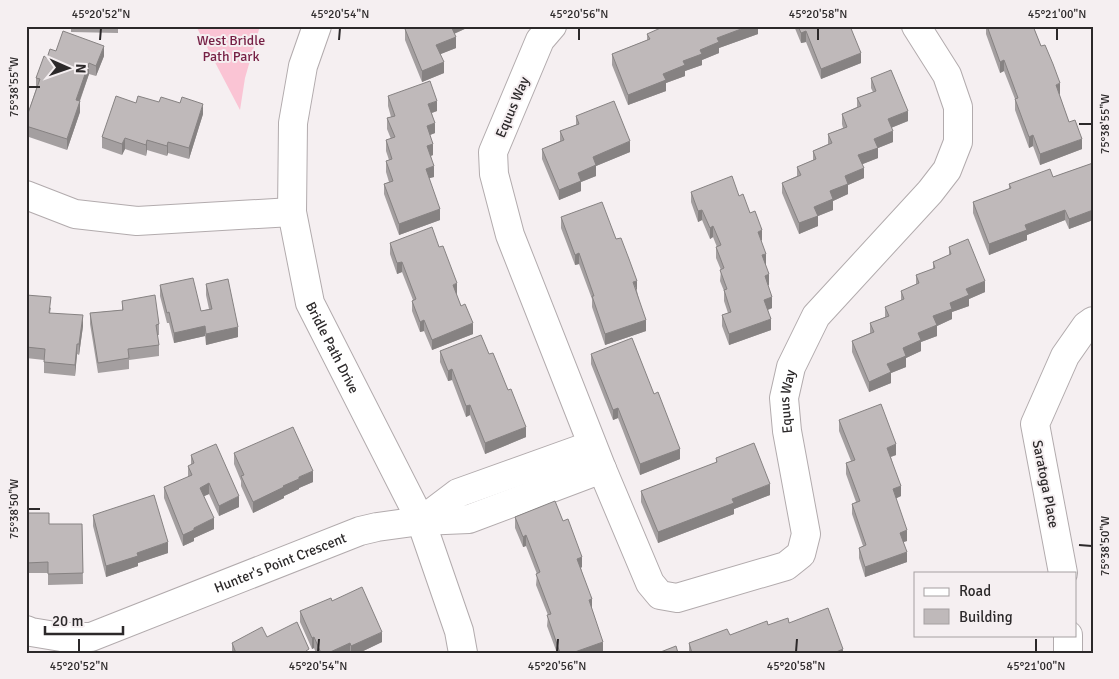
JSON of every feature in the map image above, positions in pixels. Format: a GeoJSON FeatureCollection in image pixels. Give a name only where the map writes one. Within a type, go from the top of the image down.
{"type":"FeatureCollection","features":[{"type":"Feature","properties":{"kind":"street","name":"Bridle Path Drive"},"geometry":{"type":"LineString","coordinates":[[317,26],[303,66],[293,123],[292,212],[310,303],[421,521],[460,631],[464,653]]}},
{"type":"Feature","properties":{"kind":"street","name":"Equus Way"},"geometry":{"type":"LineString","coordinates":[[552,26],[540,40],[493,152],[494,174],[510,235],[597,457],[650,583],[660,595],[677,598],[786,566],[801,554],[806,534],[787,431],[784,398],[791,367],[816,316],[930,192],[947,170],[958,142],[958,107],[947,75],[916,26]]}},
{"type":"Feature","properties":{"kind":"street"},"geometry":{"type":"LineString","coordinates":[[26,195],[75,214],[137,221],[292,212]]}},
{"type":"Feature","properties":{"kind":"street","name":"Saratoga Place"},"geometry":{"type":"LineString","coordinates":[[1063,572],[1035,424],[1065,356],[1086,326],[1093,321]]}},
{"type":"Feature","properties":{"kind":"street"},"geometry":{"type":"LineString","coordinates":[[421,521],[458,493],[597,457]]}},
{"type":"Feature","properties":{"kind":"street","name":"Hunter's Point Crescent"},"geometry":{"type":"LineString","coordinates":[[26,630],[60,637],[91,637],[360,532],[376,527],[421,521]]}},
{"type":"Feature","properties":{"kind":"street"},"geometry":{"type":"LineString","coordinates":[[1068,636],[1068,653]]}},
{"type":"Feature","properties":{"kind":"green space","name":"West Bridle Path Park"},"geometry":{"type":"Polygon","coordinates":[[[196,26],[260,26],[245,78],[240,110],[196,26]]]}},
{"type":"Feature","properties":{"kind":"building"},"geometry":{"type":"Polygon","coordinates":[[[412,26],[451,26],[456,37],[436,45],[444,62],[422,71],[405,29],[412,26]]]}},
{"type":"Feature","properties":{"kind":"building"},"geometry":{"type":"Polygon","coordinates":[[[665,26],[749,26],[717,38],[719,42],[700,50],[702,54],[683,61],[685,65],[663,74],[666,80],[628,95],[612,54],[650,39],[647,34],[665,26]]]}},
{"type":"Feature","properties":{"kind":"building"},"geometry":{"type":"Polygon","coordinates":[[[798,26],[850,26],[861,53],[821,69],[806,31],[801,33],[798,26]]]}},
{"type":"Feature","properties":{"kind":"building"},"geometry":{"type":"Polygon","coordinates":[[[987,26],[1033,26],[1041,46],[1045,45],[1053,64],[1060,83],[1056,85],[1069,122],[1075,120],[1082,139],[1040,154],[1033,135],[1029,137],[1015,99],[1018,98],[1004,60],[1000,62],[987,26]]]}},
{"type":"Feature","properties":{"kind":"building"},"geometry":{"type":"Polygon","coordinates":[[[63,31],[104,46],[96,66],[89,63],[76,100],[80,101],[67,139],[26,126],[26,119],[40,79],[36,78],[44,56],[47,58],[50,49],[56,51],[63,31]]]}},
{"type":"Feature","properties":{"kind":"building"},"geometry":{"type":"Polygon","coordinates":[[[891,70],[908,111],[888,119],[893,131],[874,139],[878,148],[858,155],[864,168],[845,176],[848,184],[830,191],[833,199],[814,207],[818,216],[799,223],[782,183],[801,175],[797,167],[816,159],[813,151],[832,143],[828,134],[847,127],[842,114],[861,106],[857,98],[876,91],[871,78],[891,70]]]}},
{"type":"Feature","properties":{"kind":"building"},"geometry":{"type":"Polygon","coordinates":[[[430,81],[437,101],[428,104],[435,123],[427,126],[433,144],[427,146],[434,166],[426,169],[440,209],[399,224],[384,184],[393,181],[386,161],[392,159],[386,140],[395,137],[387,118],[395,116],[388,96],[430,81]]]}},
{"type":"Feature","properties":{"kind":"building"},"geometry":{"type":"Polygon","coordinates":[[[116,96],[136,103],[138,96],[159,102],[161,97],[180,103],[182,97],[203,104],[189,148],[168,142],[167,146],[147,140],[146,145],[125,138],[122,144],[102,137],[116,96]]]}},
{"type":"Feature","properties":{"kind":"building"},"geometry":{"type":"Polygon","coordinates":[[[614,101],[630,141],[593,157],[596,165],[578,173],[581,181],[559,190],[542,149],[564,140],[560,131],[579,124],[576,116],[614,101]]]}},
{"type":"Feature","properties":{"kind":"building"},"geometry":{"type":"Polygon","coordinates":[[[1093,163],[1093,210],[1069,219],[1065,210],[1025,225],[1027,230],[989,244],[973,202],[1011,188],[1009,184],[1050,169],[1053,177],[1093,163]]]}},
{"type":"Feature","properties":{"kind":"building"},"geometry":{"type":"Polygon","coordinates":[[[732,176],[739,196],[743,194],[750,213],[755,211],[762,230],[758,232],[766,254],[762,255],[769,274],[765,276],[772,297],[764,300],[771,319],[729,334],[722,315],[731,312],[724,290],[727,289],[720,270],[724,268],[716,247],[721,245],[713,226],[710,228],[702,210],[698,211],[691,192],[732,176]]]}},
{"type":"Feature","properties":{"kind":"building"},"geometry":{"type":"Polygon","coordinates":[[[602,202],[616,239],[621,238],[629,259],[637,281],[633,282],[646,320],[605,334],[579,253],[575,255],[561,217],[602,202]]]}},
{"type":"Feature","properties":{"kind":"building"},"geometry":{"type":"Polygon","coordinates":[[[432,227],[439,247],[443,246],[457,283],[453,285],[461,306],[465,304],[473,323],[432,340],[424,320],[420,322],[412,301],[416,299],[402,262],[397,263],[390,243],[432,227]]]}},
{"type":"Feature","properties":{"kind":"building"},"geometry":{"type":"Polygon","coordinates":[[[968,239],[985,281],[966,289],[969,295],[950,303],[952,309],[933,316],[937,325],[918,333],[921,340],[903,348],[906,356],[887,364],[891,372],[869,382],[852,341],[874,332],[870,323],[889,316],[885,307],[904,299],[901,291],[919,283],[916,275],[935,268],[933,262],[951,254],[949,247],[968,239]]]}},
{"type":"Feature","properties":{"kind":"building"},"geometry":{"type":"Polygon","coordinates":[[[193,278],[201,311],[212,309],[206,284],[228,279],[238,327],[206,334],[205,326],[174,333],[160,285],[193,278]]]}},
{"type":"Feature","properties":{"kind":"building"},"geometry":{"type":"Polygon","coordinates":[[[26,295],[51,297],[49,313],[83,315],[75,365],[44,362],[45,349],[26,347],[26,295]]]}},
{"type":"Feature","properties":{"kind":"building"},"geometry":{"type":"Polygon","coordinates":[[[155,295],[159,324],[156,325],[159,345],[128,349],[129,358],[98,363],[90,313],[123,310],[122,301],[155,295]]]}},
{"type":"Feature","properties":{"kind":"building"},"geometry":{"type":"Polygon","coordinates":[[[481,335],[489,354],[493,353],[508,390],[511,389],[526,427],[485,443],[470,405],[466,406],[452,369],[448,371],[440,351],[481,335]]]}},
{"type":"Feature","properties":{"kind":"building"},"geometry":{"type":"Polygon","coordinates":[[[632,338],[654,394],[658,392],[680,449],[640,464],[618,408],[613,410],[591,354],[632,338]]]}},
{"type":"Feature","properties":{"kind":"building"},"geometry":{"type":"Polygon","coordinates":[[[881,404],[896,444],[887,448],[901,486],[893,489],[907,530],[900,533],[907,552],[865,567],[859,548],[866,545],[852,504],[860,501],[846,463],[855,460],[839,420],[881,404]]]}},
{"type":"Feature","properties":{"kind":"building"},"geometry":{"type":"Polygon","coordinates":[[[293,427],[313,471],[253,502],[241,476],[244,475],[234,453],[293,427]]]}},
{"type":"Feature","properties":{"kind":"building"},"geometry":{"type":"Polygon","coordinates":[[[754,443],[770,484],[732,499],[734,503],[658,532],[641,491],[717,462],[716,458],[754,443]]]}},
{"type":"Feature","properties":{"kind":"building"},"geometry":{"type":"Polygon","coordinates":[[[216,444],[239,496],[219,506],[209,483],[200,488],[214,518],[183,535],[164,487],[192,475],[188,466],[194,463],[191,455],[216,444]]]}},
{"type":"Feature","properties":{"kind":"building"},"geometry":{"type":"Polygon","coordinates":[[[154,495],[168,542],[137,553],[138,556],[106,566],[93,515],[154,495]]]}},
{"type":"Feature","properties":{"kind":"building"},"geometry":{"type":"Polygon","coordinates":[[[555,501],[563,521],[568,519],[582,557],[577,559],[592,599],[589,600],[603,642],[572,653],[560,653],[547,615],[551,614],[536,574],[540,572],[526,535],[523,537],[515,517],[555,501]]]}},
{"type":"Feature","properties":{"kind":"building"},"geometry":{"type":"Polygon","coordinates":[[[26,513],[49,513],[49,524],[82,524],[83,573],[48,574],[48,562],[26,563],[26,513]]]}},
{"type":"Feature","properties":{"kind":"building"},"geometry":{"type":"Polygon","coordinates":[[[362,587],[382,632],[351,646],[350,643],[328,653],[321,653],[300,611],[331,598],[332,601],[362,587]]]}},
{"type":"Feature","properties":{"kind":"building"},"geometry":{"type":"Polygon","coordinates":[[[828,608],[843,649],[834,653],[692,653],[689,643],[727,629],[730,635],[767,621],[768,625],[788,618],[789,623],[828,608]]]}},
{"type":"Feature","properties":{"kind":"building"},"geometry":{"type":"Polygon","coordinates":[[[297,622],[309,649],[306,651],[307,653],[236,653],[232,643],[262,627],[267,637],[297,622]]]}},
{"type":"Feature","properties":{"kind":"building"},"geometry":{"type":"Polygon","coordinates":[[[676,646],[678,653],[658,653],[676,646]]]}}]}
